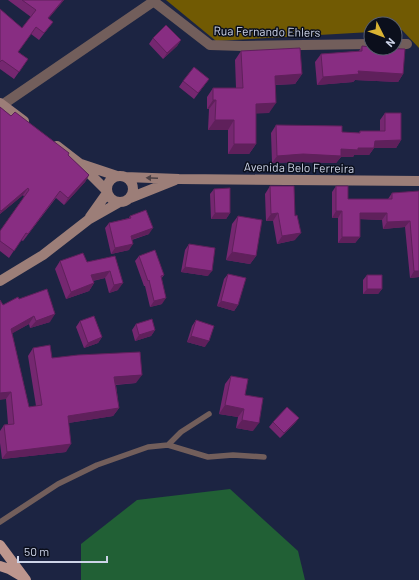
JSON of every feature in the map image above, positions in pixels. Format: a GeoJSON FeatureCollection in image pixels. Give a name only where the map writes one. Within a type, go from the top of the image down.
{"type":"FeatureCollection","features":[{"type":"Feature","properties":{"kind":"main road"},"geometry":{"type":"LineString","coordinates":[[1,104],[34,128]]}},
{"type":"Feature","properties":{"kind":"main road","name":"Avenida Belo Ferreira"},"geometry":{"type":"LineString","coordinates":[[46,138],[79,164],[107,192]]}},
{"type":"Feature","properties":{"kind":"main road","name":"Avenida Belo Ferreira"},"geometry":{"type":"LineString","coordinates":[[79,164],[121,176],[179,179],[419,181]]}},
{"type":"Feature","properties":{"kind":"main road"},"geometry":{"type":"LineString","coordinates":[[0,280],[43,255],[88,220],[130,198],[133,193],[133,186],[130,180],[121,176],[109,181],[107,192],[88,220]]}},
{"type":"Feature","properties":{"kind":"main road","name":"Avenida Belo Ferreira"},"geometry":{"type":"LineString","coordinates":[[130,198],[179,179]]}},
{"type":"Feature","properties":{"kind":"main road"},"geometry":{"type":"LineString","coordinates":[[107,192],[113,201],[118,203]]}},
{"type":"Feature","properties":{"kind":"main road"},"geometry":{"type":"LineString","coordinates":[[0,545],[26,580]]}},
{"type":"Feature","properties":{"kind":"main road"},"geometry":{"type":"LineString","coordinates":[[0,566],[9,569],[26,580]]}},
{"type":"Feature","properties":{"kind":"street","name":"Rua Fernando Ehlers"},"geometry":{"type":"LineString","coordinates":[[153,0],[210,45],[363,44]]}},
{"type":"Feature","properties":{"kind":"street"},"geometry":{"type":"LineString","coordinates":[[1,104],[153,0]]}},
{"type":"Feature","properties":{"kind":"lane"},"geometry":{"type":"LineString","coordinates":[[168,445],[181,432],[209,414]]}},
{"type":"Feature","properties":{"kind":"lane"},"geometry":{"type":"LineString","coordinates":[[0,522],[58,484],[97,465],[148,447],[168,445],[208,456],[233,455],[264,457]]}},
{"type":"Feature","properties":{"kind":"shaded area"},"geometry":{"type":"Polygon","coordinates":[[[166,0],[419,0],[419,48],[403,31],[403,16],[363,16],[363,32],[216,41],[166,0]]]}},
{"type":"Feature","properties":{"kind":"shaded area"},"geometry":{"type":"Polygon","coordinates":[[[230,489],[298,551],[305,580],[81,580],[81,544],[137,500],[230,489]]]}},
{"type":"Feature","properties":{"kind":"building"},"geometry":{"type":"Polygon","coordinates":[[[22,0],[63,0],[48,18],[53,22],[44,33],[36,27],[18,52],[28,59],[19,72],[2,60],[0,62],[0,9],[22,28],[36,10],[22,0]]]}},
{"type":"Feature","properties":{"kind":"building"},"geometry":{"type":"Polygon","coordinates":[[[166,25],[181,40],[167,53],[153,38],[166,25]]]}},
{"type":"Feature","properties":{"kind":"building"},"geometry":{"type":"Polygon","coordinates":[[[362,46],[363,56],[403,56],[403,49],[405,49],[403,74],[358,71],[359,74],[323,77],[321,54],[362,51],[362,46]]]}},
{"type":"Feature","properties":{"kind":"building"},"geometry":{"type":"Polygon","coordinates":[[[300,48],[302,74],[275,76],[276,103],[256,104],[256,144],[234,144],[234,120],[215,120],[216,100],[213,100],[213,88],[243,88],[241,51],[300,48]]]}},
{"type":"Feature","properties":{"kind":"building"},"geometry":{"type":"Polygon","coordinates":[[[194,67],[209,79],[198,93],[183,81],[194,67]]]}},
{"type":"Feature","properties":{"kind":"building"},"geometry":{"type":"Polygon","coordinates":[[[0,107],[11,116],[15,112],[69,153],[68,155],[89,175],[68,198],[60,191],[28,234],[26,233],[14,251],[0,241],[0,231],[29,190],[28,188],[1,211],[0,210],[0,107]]]}},
{"type":"Feature","properties":{"kind":"building"},"geometry":{"type":"Polygon","coordinates":[[[385,113],[401,113],[401,140],[375,141],[374,148],[358,148],[358,150],[341,149],[341,156],[303,154],[277,156],[276,125],[342,126],[342,132],[360,133],[360,131],[385,131],[385,113]]]}},
{"type":"Feature","properties":{"kind":"building"},"geometry":{"type":"Polygon","coordinates":[[[270,186],[294,186],[295,216],[297,215],[301,233],[282,236],[278,213],[271,214],[270,186]]]}},
{"type":"Feature","properties":{"kind":"building"},"geometry":{"type":"Polygon","coordinates":[[[336,186],[348,186],[348,199],[392,199],[392,193],[419,191],[419,271],[414,271],[410,221],[387,222],[387,213],[360,213],[360,237],[342,237],[342,211],[336,211],[336,186]]]}},
{"type":"Feature","properties":{"kind":"building"},"geometry":{"type":"Polygon","coordinates":[[[230,188],[230,213],[215,213],[214,189],[230,188]]]}},
{"type":"Feature","properties":{"kind":"building"},"geometry":{"type":"Polygon","coordinates":[[[146,210],[153,228],[131,236],[133,244],[115,248],[109,223],[131,218],[130,216],[146,210]]]}},
{"type":"Feature","properties":{"kind":"building"},"geometry":{"type":"Polygon","coordinates":[[[238,216],[262,220],[256,256],[232,252],[238,216]]]}},
{"type":"Feature","properties":{"kind":"building"},"geometry":{"type":"Polygon","coordinates":[[[189,244],[215,248],[212,271],[185,267],[189,244]]]}},
{"type":"Feature","properties":{"kind":"building"},"geometry":{"type":"Polygon","coordinates":[[[155,250],[164,275],[161,276],[166,298],[154,301],[149,280],[148,281],[139,256],[155,250]]]}},
{"type":"Feature","properties":{"kind":"building"},"geometry":{"type":"Polygon","coordinates":[[[83,253],[87,262],[115,256],[123,283],[114,285],[110,271],[91,275],[94,283],[71,292],[60,261],[83,253]]]}},
{"type":"Feature","properties":{"kind":"building"},"geometry":{"type":"Polygon","coordinates":[[[228,274],[246,278],[238,305],[221,301],[228,274]]]}},
{"type":"Feature","properties":{"kind":"building"},"geometry":{"type":"Polygon","coordinates":[[[367,275],[382,275],[382,289],[367,289],[367,275]]]}},
{"type":"Feature","properties":{"kind":"building"},"geometry":{"type":"Polygon","coordinates":[[[47,289],[55,314],[36,321],[34,316],[11,329],[29,407],[42,405],[33,348],[50,345],[52,358],[78,355],[140,352],[142,375],[114,377],[119,408],[68,416],[71,444],[7,452],[4,425],[14,424],[11,392],[0,393],[0,300],[3,305],[18,297],[19,299],[47,289]]]}},
{"type":"Feature","properties":{"kind":"building"},"geometry":{"type":"Polygon","coordinates":[[[94,316],[102,337],[88,343],[80,321],[94,316]]]}},
{"type":"Feature","properties":{"kind":"building"},"geometry":{"type":"Polygon","coordinates":[[[152,319],[155,330],[139,335],[136,324],[152,319]]]}},
{"type":"Feature","properties":{"kind":"building"},"geometry":{"type":"Polygon","coordinates":[[[196,320],[214,326],[209,341],[191,336],[196,320]]]}},
{"type":"Feature","properties":{"kind":"building"},"geometry":{"type":"Polygon","coordinates":[[[231,376],[248,379],[245,395],[263,398],[259,423],[242,420],[244,409],[225,405],[231,376]]]}},
{"type":"Feature","properties":{"kind":"building"},"geometry":{"type":"Polygon","coordinates":[[[287,407],[299,418],[284,433],[273,422],[287,407]]]}}]}
